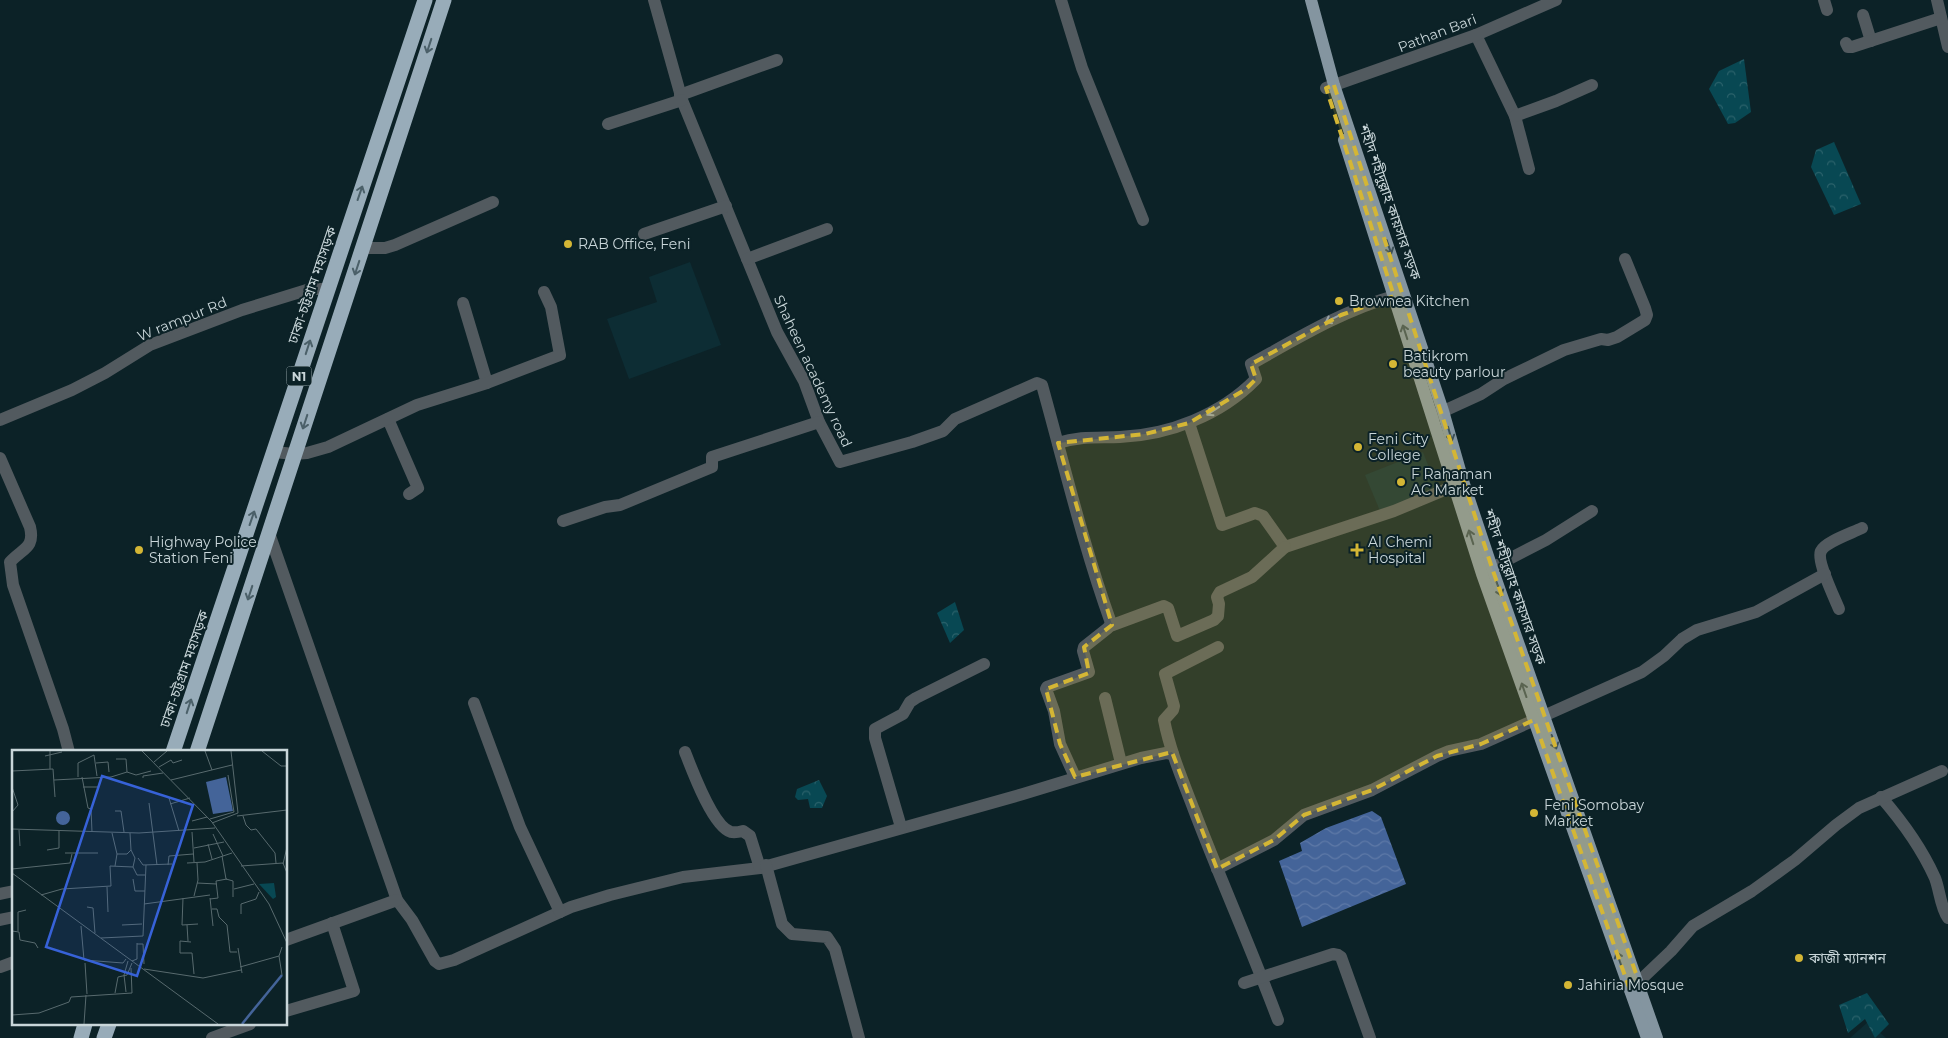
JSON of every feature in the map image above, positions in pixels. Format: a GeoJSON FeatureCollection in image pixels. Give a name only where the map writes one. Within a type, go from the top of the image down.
{"type":"FeatureCollection","features":[{"type":"Feature","properties":{"kind":"highway","name":"ঢাকা-চট্টগ্রাম মহাসড়ক"},"geometry":{"type":"LineString","coordinates":[[175,750],[425,0]]}},
{"type":"Feature","properties":{"kind":"highway","name":"N1"},"geometry":{"type":"LineString","coordinates":[[198,750],[444,0]]}},
{"type":"Feature","properties":{"kind":"highway"},"geometry":{"type":"LineString","coordinates":[[80,1038],[84,1026]]}},
{"type":"Feature","properties":{"kind":"highway"},"geometry":{"type":"LineString","coordinates":[[104,1038],[108,1026]]}},
{"type":"Feature","properties":{"kind":"main road","name":"শহীদ শহীদুল্লাহ কায়সার সড়ক"},"geometry":{"type":"LineString","coordinates":[[1302,0],[1438,414],[1454,486],[1487,571],[1634,986],[1657,1038]]}},
{"type":"Feature","properties":{"kind":"main road","name":"শহীদ শহীদুল্লাহ কায়সার সড়ক"},"geometry":{"type":"LineString","coordinates":[[1311,0],[1330,87],[1394,296],[1463,481],[1487,571]]}},
{"type":"Feature","properties":{"kind":"main road","name":"শহীদ শহীদুল্লাহ কায়সার সড়ক"},"geometry":{"type":"LineString","coordinates":[[1634,986],[1646,1038]]}},
{"type":"Feature","properties":{"kind":"street","name":"Shaheen academy road"},"geometry":{"type":"LineString","coordinates":[[654,0],[681,97],[777,332],[804,381],[819,422],[840,462],[943,431],[955,419],[1037,383],[1042,385],[1071,494],[1110,626]]}},
{"type":"Feature","properties":{"kind":"street"},"geometry":{"type":"LineString","coordinates":[[1061,0],[1082,68],[1142,220]]}},
{"type":"Feature","properties":{"kind":"street","name":"Pathan Bari"},"geometry":{"type":"LineString","coordinates":[[1330,87],[1476,35],[1556,0]]}},
{"type":"Feature","properties":{"kind":"street"},"geometry":{"type":"LineString","coordinates":[[1937,0],[1948,47]]}},
{"type":"Feature","properties":{"kind":"street"},"geometry":{"type":"LineString","coordinates":[[1862,15],[1871,41]]}},
{"type":"Feature","properties":{"kind":"street"},"geometry":{"type":"LineString","coordinates":[[1846,43],[1848,47],[1852,47],[1941,18]]}},
{"type":"Feature","properties":{"kind":"street"},"geometry":{"type":"LineString","coordinates":[[1476,35],[1515,116],[1530,168]]}},
{"type":"Feature","properties":{"kind":"street"},"geometry":{"type":"LineString","coordinates":[[608,124],[777,60]]}},
{"type":"Feature","properties":{"kind":"street"},"geometry":{"type":"LineString","coordinates":[[1515,116],[1592,85]]}},
{"type":"Feature","properties":{"kind":"street"},"geometry":{"type":"LineString","coordinates":[[364,248],[385,248],[395,245],[493,202]]}},
{"type":"Feature","properties":{"kind":"street"},"geometry":{"type":"LineString","coordinates":[[644,234],[726,206]]}},
{"type":"Feature","properties":{"kind":"street"},"geometry":{"type":"LineString","coordinates":[[747,259],[827,229]]}},
{"type":"Feature","properties":{"kind":"street"},"geometry":{"type":"LineString","coordinates":[[1438,414],[1481,394],[1504,379],[1564,350],[1601,339],[1608,340],[1617,337],[1645,320],[1647,315],[1645,308],[1625,259]]}},
{"type":"Feature","properties":{"kind":"street","name":"W rampur Rd"},"geometry":{"type":"LineString","coordinates":[[0,420],[97,377],[150,345],[242,310],[310,289],[327,289]]}},
{"type":"Feature","properties":{"kind":"street"},"geometry":{"type":"LineString","coordinates":[[274,452],[307,453],[328,447],[417,405],[487,383],[560,355],[551,307],[544,292]]}},
{"type":"Feature","properties":{"kind":"street"},"geometry":{"type":"LineString","coordinates":[[1058,443],[1069,439],[1144,434],[1189,423],[1208,415],[1246,389],[1256,379],[1251,364],[1341,315],[1394,296]]}},
{"type":"Feature","properties":{"kind":"street"},"geometry":{"type":"LineString","coordinates":[[463,303],[487,383]]}},
{"type":"Feature","properties":{"kind":"street"},"geometry":{"type":"LineString","coordinates":[[388,419],[418,488],[409,494]]}},
{"type":"Feature","properties":{"kind":"street"},"geometry":{"type":"LineString","coordinates":[[563,521],[605,506],[620,506],[712,467],[712,457],[819,422]]}},
{"type":"Feature","properties":{"kind":"street"},"geometry":{"type":"LineString","coordinates":[[1189,423],[1222,525],[1255,513],[1263,516],[1285,547]]}},
{"type":"Feature","properties":{"kind":"street"},"geometry":{"type":"LineString","coordinates":[[0,458],[30,527],[32,538],[30,544],[10,562],[13,585],[63,729],[68,750]]}},
{"type":"Feature","properties":{"kind":"street"},"geometry":{"type":"LineString","coordinates":[[1075,777],[1060,744],[1054,711],[1046,689],[1089,672],[1083,654],[1084,648],[1110,626],[1164,606],[1168,608],[1177,636],[1214,620],[1218,616],[1219,604],[1217,597],[1220,592],[1252,577],[1285,547],[1394,510],[1454,486]]}},
{"type":"Feature","properties":{"kind":"street"},"geometry":{"type":"LineString","coordinates":[[1487,571],[1546,540],[1592,511]]}},
{"type":"Feature","properties":{"kind":"street"},"geometry":{"type":"LineString","coordinates":[[1839,609],[1825,574],[1820,555],[1821,550],[1862,528]]}},
{"type":"Feature","properties":{"kind":"street"},"geometry":{"type":"LineString","coordinates":[[269,533],[397,900],[416,927],[435,961],[439,964],[454,960],[560,912],[610,895],[683,877],[763,867],[1121,764],[1166,753],[1173,754]]}},
{"type":"Feature","properties":{"kind":"street"},"geometry":{"type":"LineString","coordinates":[[1217,869],[1274,840],[1304,815],[1372,790],[1443,754],[1481,744],[1642,672],[1697,630],[1756,612],[1825,574]]}},
{"type":"Feature","properties":{"kind":"street"},"geometry":{"type":"LineString","coordinates":[[1218,647],[1165,674],[1174,706],[1173,710],[1164,720],[1173,754],[1278,1020]]}},
{"type":"Feature","properties":{"kind":"street"},"geometry":{"type":"LineString","coordinates":[[901,827],[875,738],[875,729],[903,714],[910,702],[916,698],[984,664]]}},
{"type":"Feature","properties":{"kind":"street"},"geometry":{"type":"LineString","coordinates":[[1104,698],[1121,764]]}},
{"type":"Feature","properties":{"kind":"street"},"geometry":{"type":"LineString","coordinates":[[474,703],[520,827],[560,912]]}},
{"type":"Feature","properties":{"kind":"street"},"geometry":{"type":"LineString","coordinates":[[685,752],[709,808],[722,826],[732,832],[743,831],[750,836],[763,867],[782,924],[792,934],[827,937],[835,949],[859,1038]]}},
{"type":"Feature","properties":{"kind":"street"},"geometry":{"type":"LineString","coordinates":[[1634,986],[1680,942],[1693,926],[1752,892],[1859,808],[1942,771]]}},
{"type":"Feature","properties":{"kind":"street"},"geometry":{"type":"LineString","coordinates":[[1881,797],[1901,820],[1934,877],[1941,903],[1948,918]]}},
{"type":"Feature","properties":{"kind":"street"},"geometry":{"type":"LineString","coordinates":[[288,939],[397,900]]}},
{"type":"Feature","properties":{"kind":"street"},"geometry":{"type":"LineString","coordinates":[[288,1010],[354,991],[332,923]]}},
{"type":"Feature","properties":{"kind":"street"},"geometry":{"type":"LineString","coordinates":[[1244,983],[1333,954],[1338,955],[1341,957],[1370,1038]]}},
{"type":"Feature","properties":{"kind":"street"},"geometry":{"type":"LineString","coordinates":[[0,968],[12,963]]}},
{"type":"Feature","properties":{"kind":"street"},"geometry":{"type":"LineString","coordinates":[[212,1038],[245,1026]]}},
{"type":"Feature","properties":{"kind":"highlighted area"},"geometry":{"type":"Polygon","coordinates":[[[1334,85],[1492,568],[1639,982],[1630,990],[1534,720],[1481,744],[1437,756],[1372,790],[1304,815],[1274,840],[1217,869],[1172,752],[1075,777],[1060,744],[1046,689],[1089,673],[1084,647],[1112,625],[1058,443],[1145,434],[1189,423],[1246,389],[1256,379],[1251,364],[1341,315],[1394,296],[1326,88],[1334,85]]]}},
{"type":"Feature","properties":{"kind":"shaded area"},"geometry":{"type":"Polygon","coordinates":[[[690,262],[721,345],[629,379],[607,319],[657,302],[649,277],[690,262]]]}},
{"type":"Feature","properties":{"kind":"shaded area","name":"F Rahaman AC Market"},"geometry":{"type":"Polygon","coordinates":[[[1423,452],[1437,488],[1380,511],[1365,475],[1423,452]]]}},
{"type":"Feature","properties":{"kind":"shaded area"},"geometry":{"type":"Polygon","coordinates":[[[1868,1022],[1886,1038],[1850,1038],[1868,1022]]]}},
{"type":"Feature","properties":{"kind":"green space"},"geometry":{"type":"Polygon","coordinates":[[[1744,59],[1751,112],[1735,123],[1728,124],[1709,89],[1719,71],[1744,59]]]}},
{"type":"Feature","properties":{"kind":"green space"},"geometry":{"type":"Polygon","coordinates":[[[1834,142],[1861,204],[1834,215],[1811,167],[1816,150],[1834,142]]]}},
{"type":"Feature","properties":{"kind":"green space"},"geometry":{"type":"Polygon","coordinates":[[[955,602],[964,630],[950,643],[937,613],[955,602]]]}},
{"type":"Feature","properties":{"kind":"green space"},"geometry":{"type":"Polygon","coordinates":[[[819,780],[827,796],[822,808],[810,808],[808,799],[798,800],[795,797],[797,789],[819,780]]]}},
{"type":"Feature","properties":{"kind":"green space"},"geometry":{"type":"Polygon","coordinates":[[[1867,993],[1889,1024],[1875,1038],[1865,1019],[1848,1033],[1839,1005],[1867,993]]]}},
{"type":"Feature","properties":{"kind":"water"},"geometry":{"type":"Polygon","coordinates":[[[1372,811],[1381,817],[1406,884],[1302,927],[1279,861],[1302,851],[1300,843],[1326,828],[1372,811]]]}},
{"type":"Feature","properties":{"kind":"place","name":"RAB Office, Feni"},"geometry":{"type":"Point","coordinates":[568,244]}},
{"type":"Feature","properties":{"kind":"place","name":"Brownea Kitchen"},"geometry":{"type":"Point","coordinates":[1339,301]}},
{"type":"Feature","properties":{"kind":"place","name":"Batikrom beauty parlour"},"geometry":{"type":"Point","coordinates":[1393,364]}},
{"type":"Feature","properties":{"kind":"place","name":"Feni City College"},"geometry":{"type":"Point","coordinates":[1358,447]}},
{"type":"Feature","properties":{"kind":"place","name":"F Rahaman AC Market"},"geometry":{"type":"Point","coordinates":[1401,482]}},
{"type":"Feature","properties":{"kind":"place","name":"Highway Police Station Feni"},"geometry":{"type":"Point","coordinates":[139,550]}},
{"type":"Feature","properties":{"kind":"place","name":"Al Chemi Hospital"},"geometry":{"type":"Point","coordinates":[1357,550]}},
{"type":"Feature","properties":{"kind":"place","name":"Feni Somobay Market"},"geometry":{"type":"Point","coordinates":[1534,813]}},
{"type":"Feature","properties":{"kind":"place","name":"কাজী ম্যানশন"},"geometry":{"type":"Point","coordinates":[1799,958]}},
{"type":"Feature","properties":{"kind":"place","name":"Jahiria Mosque"},"geometry":{"type":"Point","coordinates":[1568,985]}}]}
